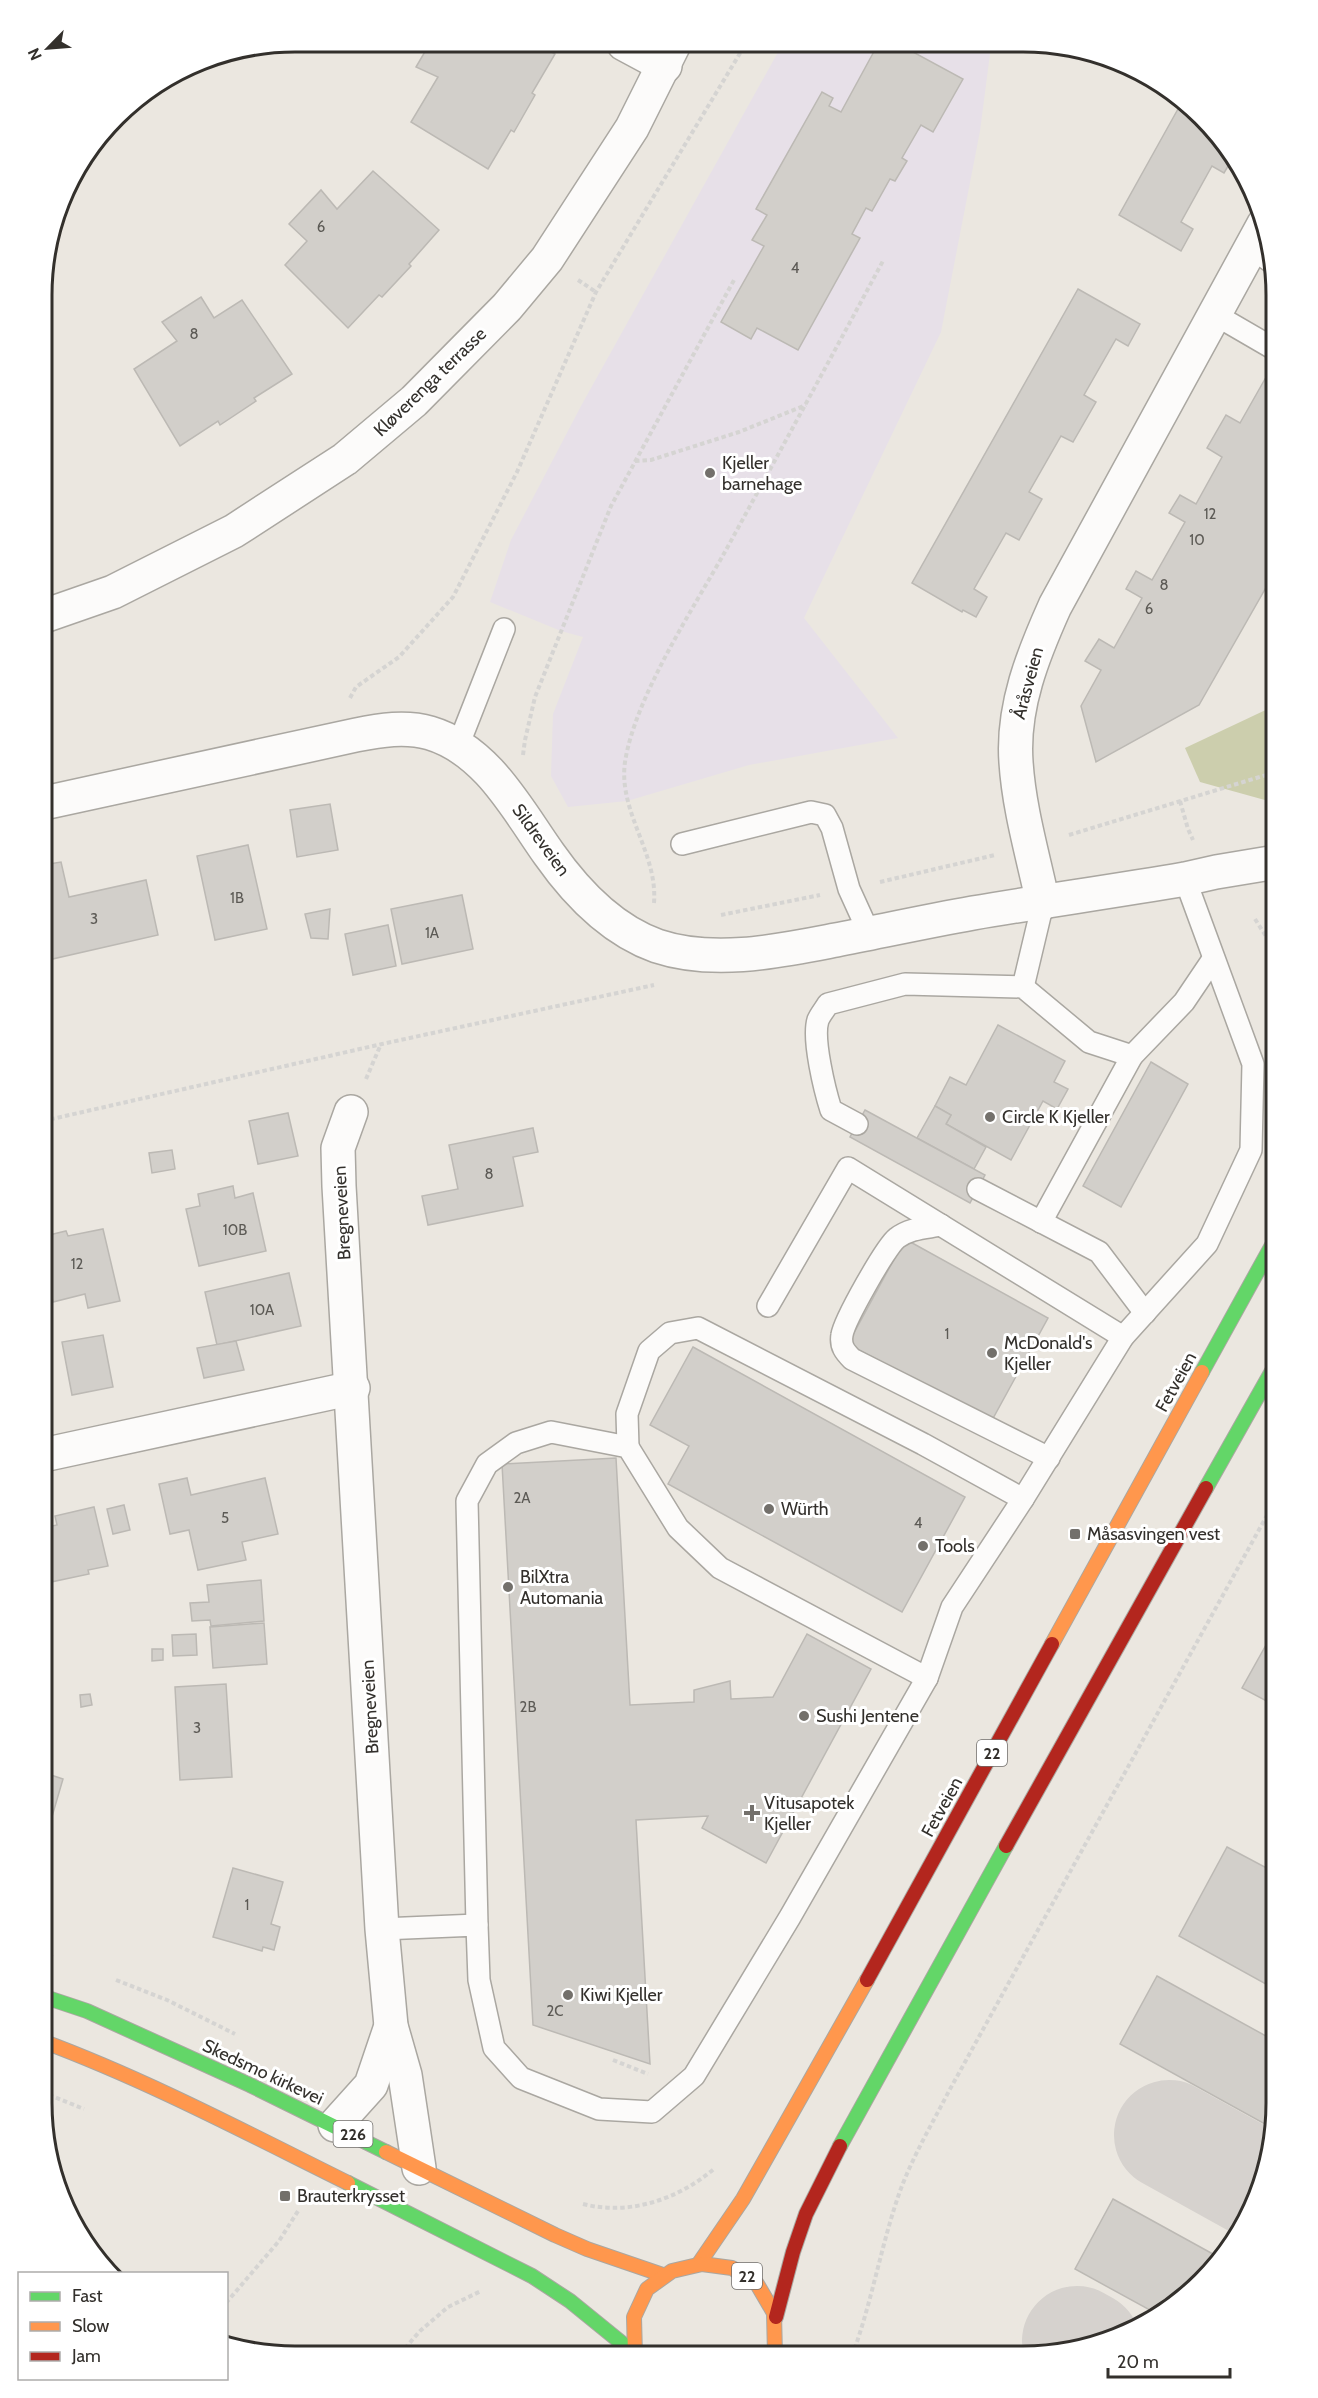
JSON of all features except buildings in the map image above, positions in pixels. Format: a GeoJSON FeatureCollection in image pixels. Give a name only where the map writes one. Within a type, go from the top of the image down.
{"type":"FeatureCollection","features":[{"type":"Feature","properties":{"kind":"highway","name":"Fetveien"},"geometry":{"type":"LineString","coordinates":[[699,2262],[743,2199],[807,2088],[1266,1256]]}},
{"type":"Feature","properties":{"kind":"highway","name":"22"},"geometry":{"type":"LineString","coordinates":[[776,2317],[793,2252],[806,2214],[855,2114],[1266,1382]]}},
{"type":"Feature","properties":{"kind":"highway","name":"Skedsmo kirkevei"},"geometry":{"type":"LineString","coordinates":[[52,1999],[87,2011],[146,2037],[335,2125],[555,2235],[587,2249],[663,2275]]}},
{"type":"Feature","properties":{"kind":"highway","name":"226"},"geometry":{"type":"LineString","coordinates":[[52,2045],[222,2120],[489,2253],[532,2276],[570,2301],[625,2346]]}},
{"type":"Feature","properties":{"kind":"highway","name":"22"},"geometry":{"type":"LineString","coordinates":[[634,2346],[634,2318],[640,2302],[650,2287],[663,2275],[680,2266],[699,2262],[720,2264],[739,2270],[755,2282],[768,2299],[776,2317],[776,2346]]}},
{"type":"Feature","properties":{"kind":"street","name":"Kløverenga terrasse"},"geometry":{"type":"LineString","coordinates":[[52,613],[113,592],[234,531],[345,459],[414,401],[507,307],[547,259],[632,128],[670,55]]}},
{"type":"Feature","properties":{"kind":"street","name":"Åråsveien"},"geometry":{"type":"LineString","coordinates":[[1043,903],[1022,806],[1016,761],[1016,728],[1022,695],[1034,653],[1055,606],[1214,314],[1261,246]]}},
{"type":"Feature","properties":{"kind":"street","name":"Sildreveien"},"geometry":{"type":"LineString","coordinates":[[52,801],[382,730],[406,730],[430,734],[458,746],[475,759],[520,810],[566,876],[586,898],[631,934],[656,946],[682,952],[755,954],[974,913],[1043,903]]}},
{"type":"Feature","properties":{"kind":"street"},"geometry":{"type":"LineString","coordinates":[[1043,903],[1266,864]]}},
{"type":"Feature","properties":{"kind":"street","name":"Bregneveien"},"geometry":{"type":"LineString","coordinates":[[351,1112],[338,1148],[382,1929],[391,2026],[405,2075],[419,2168]]}},
{"type":"Feature","properties":{"kind":"street"},"geometry":{"type":"LineString","coordinates":[[52,1453],[353,1388]]}},
{"type":"Feature","properties":{"kind":"street","name":"Bregneveien"},"geometry":{"type":"LineString","coordinates":[[335,2125],[370,2085],[391,2026]]}},
{"type":"Feature","properties":{"kind":"lane"},"geometry":{"type":"LineString","coordinates":[[1214,314],[1266,344]]}},
{"type":"Feature","properties":{"kind":"lane"},"geometry":{"type":"LineString","coordinates":[[458,746],[504,629]]}},
{"type":"Feature","properties":{"kind":"lane"},"geometry":{"type":"LineString","coordinates":[[682,844],[811,812],[825,815],[832,828],[849,889],[869,933]]}},
{"type":"Feature","properties":{"kind":"lane"},"geometry":{"type":"LineString","coordinates":[[628,1447],[551,1432],[516,1443],[487,1464],[467,1501],[477,1925],[479,1980],[494,2048],[521,2078],[599,2109],[652,2112],[694,2076],[790,1917],[927,1678],[952,1607],[1049,1458],[1123,1337],[1207,1244],[1251,1150],[1253,1064],[1185,879]]}},
{"type":"Feature","properties":{"kind":"lane"},"geometry":{"type":"LineString","coordinates":[[1023,987],[1043,903]]}},
{"type":"Feature","properties":{"kind":"lane"},"geometry":{"type":"LineString","coordinates":[[1041,1222],[1132,1056],[1184,1002],[1213,959]]}},
{"type":"Feature","properties":{"kind":"lane"},"geometry":{"type":"LineString","coordinates":[[857,1124],[831,1110],[819,1058],[817,1022],[828,1004],[905,984],[1023,987],[1089,1042],[1132,1056]]}},
{"type":"Feature","properties":{"kind":"lane"},"geometry":{"type":"LineString","coordinates":[[768,1306],[848,1168],[1123,1337]]}},
{"type":"Feature","properties":{"kind":"lane"},"geometry":{"type":"LineString","coordinates":[[978,1189],[1099,1252],[1144,1313]]}},
{"type":"Feature","properties":{"kind":"lane"},"geometry":{"type":"LineString","coordinates":[[941,1225],[909,1230],[895,1239],[879,1262],[842,1334],[843,1349],[852,1359],[1049,1458]]}},
{"type":"Feature","properties":{"kind":"lane"},"geometry":{"type":"LineString","coordinates":[[927,1678],[720,1568],[678,1528],[628,1447],[627,1414],[649,1351],[670,1333],[698,1328],[1023,1499]]}},
{"type":"Feature","properties":{"kind":"lane"},"geometry":{"type":"LineString","coordinates":[[382,1929],[477,1925]]}},
{"type":"Feature","properties":{"kind":"path"},"geometry":{"type":"LineString","coordinates":[[328,741],[356,687],[399,657],[453,597],[517,472],[596,292],[741,52]]}},
{"type":"Feature","properties":{"kind":"path"},"geometry":{"type":"LineString","coordinates":[[653,909],[652,869],[627,801],[624,783],[630,741],[656,678],[678,635],[884,259]]}},
{"type":"Feature","properties":{"kind":"path"},"geometry":{"type":"LineString","coordinates":[[523,765],[525,740],[535,697],[591,553],[634,461],[734,280]]}},
{"type":"Feature","properties":{"kind":"path"},"geometry":{"type":"LineString","coordinates":[[634,461],[651,460],[739,432],[806,405]]}},
{"type":"Feature","properties":{"kind":"path"},"geometry":{"type":"LineString","coordinates":[[1069,835],[1266,775]]}},
{"type":"Feature","properties":{"kind":"path"},"geometry":{"type":"LineString","coordinates":[[1180,801],[1188,829],[1198,848]]}},
{"type":"Feature","properties":{"kind":"path"},"geometry":{"type":"LineString","coordinates":[[1255,919],[1266,936]]}},
{"type":"Feature","properties":{"kind":"path"},"geometry":{"type":"LineString","coordinates":[[52,1119],[661,982]]}},
{"type":"Feature","properties":{"kind":"path"},"geometry":{"type":"LineString","coordinates":[[855,2346],[871,2297],[900,2190],[917,2154],[949,2091],[1266,1517]]}},
{"type":"Feature","properties":{"kind":"path"},"geometry":{"type":"LineString","coordinates":[[52,2096],[84,2109]]}},
{"type":"Feature","properties":{"kind":"path"},"geometry":{"type":"LineString","coordinates":[[574,2201],[598,2208],[633,2207],[664,2199],[716,2168]]}},
{"type":"Feature","properties":{"kind":"path"},"geometry":{"type":"LineString","coordinates":[[228,2301],[279,2241],[298,2211]]}},
{"type":"Feature","properties":{"kind":"path"},"geometry":{"type":"LineString","coordinates":[[407,2346],[420,2331],[448,2307],[483,2290]]}},
{"type":"Feature","properties":{"kind":"shaded area","name":"Kjeller barnehage"},"geometry":{"type":"Polygon","coordinates":[[[778,52],[990,52],[980,131],[941,332],[804,618],[898,738],[749,765],[627,801],[568,807],[551,776],[553,714],[583,637],[561,631],[490,602],[511,540],[581,406],[778,52]]]}},
{"type":"Feature","properties":{"kind":"green space"},"geometry":{"type":"Polygon","coordinates":[[[1266,710],[1266,800],[1200,782],[1185,748],[1266,710]]]}},
{"type":"Feature","properties":{"kind":"taxiway"},"geometry":{"type":"LineString","coordinates":[[1169,2135],[1253,2181]]}},
{"type":"Feature","properties":{"kind":"traffic: fast"},"geometry":{"type":"LineString","coordinates":[[1202,1372],[1266,1256]]}},
{"type":"Feature","properties":{"kind":"traffic: fast"},"geometry":{"type":"LineString","coordinates":[[1206,1488],[1266,1382]]}},
{"type":"Feature","properties":{"kind":"traffic: fast"},"geometry":{"type":"LineString","coordinates":[[840,2146],[1006,1846]]}},
{"type":"Feature","properties":{"kind":"traffic: fast"},"geometry":{"type":"LineString","coordinates":[[52,1999],[87,2011],[250,2085],[386,2152]]}},
{"type":"Feature","properties":{"kind":"traffic: fast"},"geometry":{"type":"LineString","coordinates":[[348,2183],[532,2276],[570,2301],[625,2346]]}},
{"type":"Feature","properties":{"kind":"traffic: slow"},"geometry":{"type":"LineString","coordinates":[[1052,1644],[1202,1372]]}},
{"type":"Feature","properties":{"kind":"traffic: slow"},"geometry":{"type":"LineString","coordinates":[[700,2262],[743,2199],[867,1980]]}},
{"type":"Feature","properties":{"kind":"traffic: slow"},"geometry":{"type":"LineString","coordinates":[[52,2045],[158,2090],[348,2183]]}},
{"type":"Feature","properties":{"kind":"traffic: slow"},"geometry":{"type":"LineString","coordinates":[[386,2152],[555,2235],[587,2249],[663,2275]]}},
{"type":"Feature","properties":{"kind":"traffic: slow"},"geometry":{"type":"LineString","coordinates":[[635,2346],[634,2317],[647,2289],[672,2271],[702,2264],[732,2268],[757,2284],[774,2313],[775,2346]]}},
{"type":"Feature","properties":{"kind":"traffic: jam"},"geometry":{"type":"LineString","coordinates":[[1006,1846],[1206,1488]]}},
{"type":"Feature","properties":{"kind":"traffic: jam"},"geometry":{"type":"LineString","coordinates":[[867,1980],[1052,1644]]}},
{"type":"Feature","properties":{"kind":"traffic: jam"},"geometry":{"type":"LineString","coordinates":[[776,2317],[793,2252],[806,2214],[840,2146]]}},
{"type":"Feature","properties":{"kind":"place","name":"Kjeller barnehage"},"geometry":{"type":"Point","coordinates":[710,473]}},
{"type":"Feature","properties":{"kind":"place","name":"Circle K Kjeller"},"geometry":{"type":"Point","coordinates":[990,1117]}},
{"type":"Feature","properties":{"kind":"place","name":"McDonald's Kjeller"},"geometry":{"type":"Point","coordinates":[992,1353]}},
{"type":"Feature","properties":{"kind":"place","name":"Würth"},"geometry":{"type":"Point","coordinates":[769,1509]}},
{"type":"Feature","properties":{"kind":"place","name":"Måsasvingen vest"},"geometry":{"type":"Point","coordinates":[1075,1534]}},
{"type":"Feature","properties":{"kind":"place","name":"Tools"},"geometry":{"type":"Point","coordinates":[923,1546]}},
{"type":"Feature","properties":{"kind":"place","name":"BilXtra Automania"},"geometry":{"type":"Point","coordinates":[508,1587]}},
{"type":"Feature","properties":{"kind":"place","name":"Sushi Jentene"},"geometry":{"type":"Point","coordinates":[804,1716]}},
{"type":"Feature","properties":{"kind":"place","name":"Vitusapotek Kjeller"},"geometry":{"type":"Point","coordinates":[752,1813]}},
{"type":"Feature","properties":{"kind":"place","name":"Kiwi Kjeller"},"geometry":{"type":"Point","coordinates":[568,1995]}},
{"type":"Feature","properties":{"kind":"place","name":"Brauterkrysset"},"geometry":{"type":"Point","coordinates":[285,2196]}}]}
